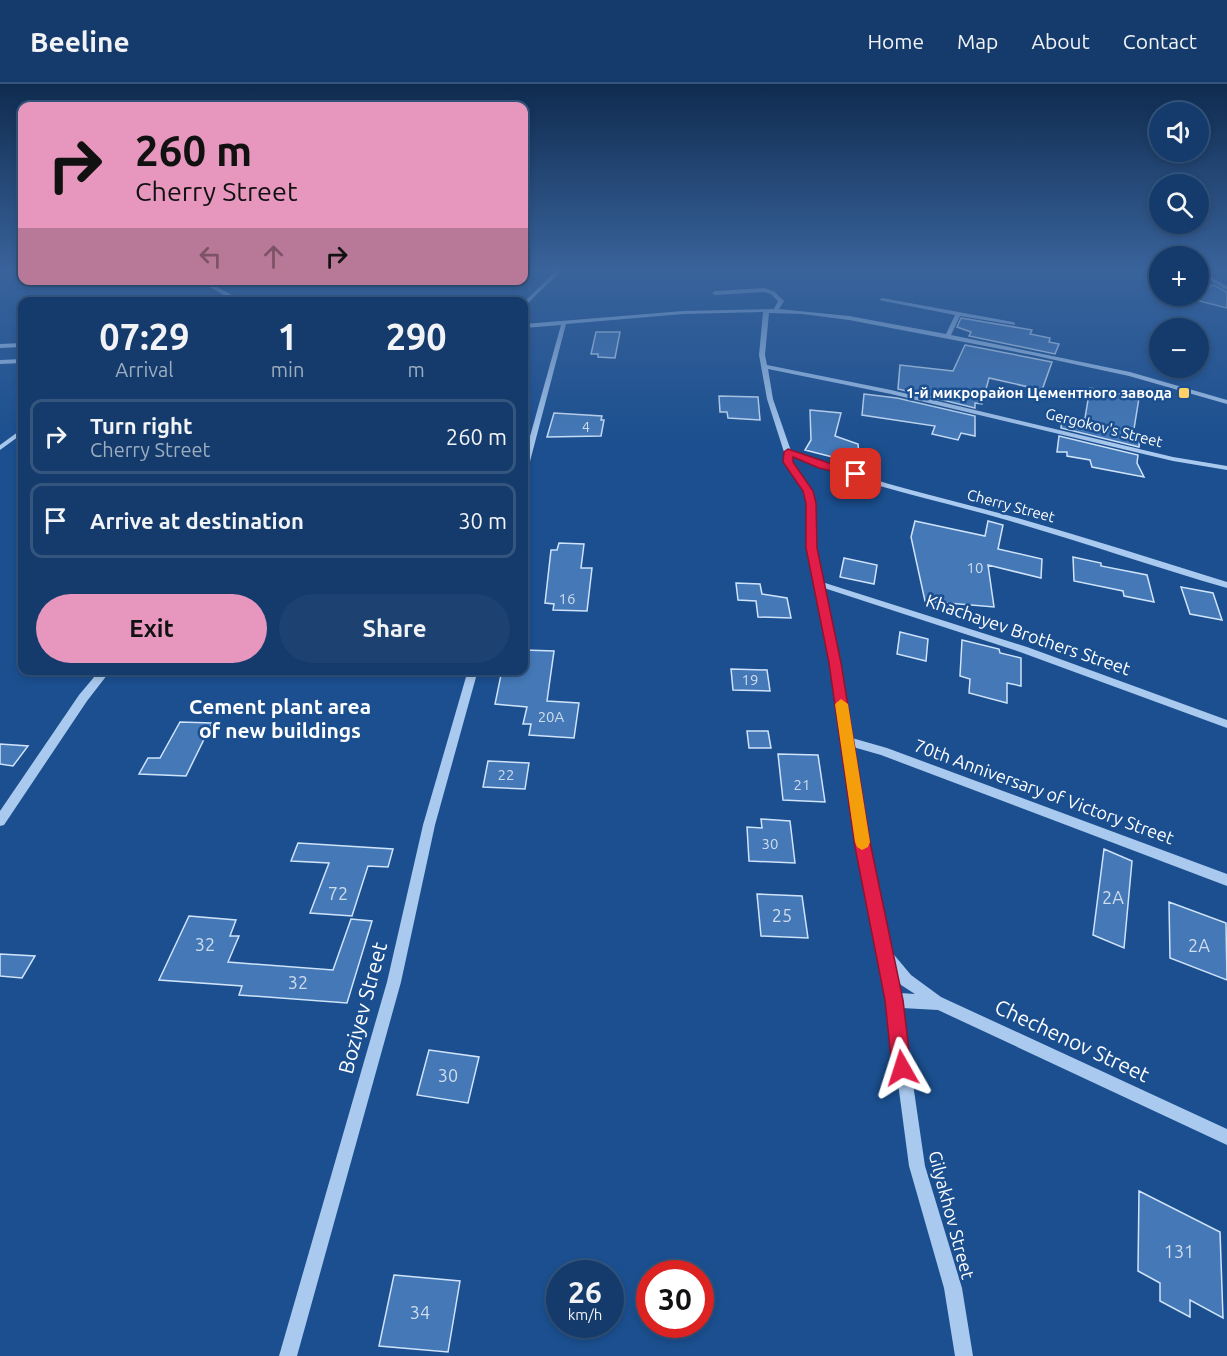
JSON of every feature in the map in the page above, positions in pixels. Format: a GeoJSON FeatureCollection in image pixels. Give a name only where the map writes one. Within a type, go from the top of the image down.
{"type":"FeatureCollection","features":[{"type":"Feature","properties":{"kind":"street"},"geometry":{"type":"LineString","coordinates":[[528,454],[563,327]]}},
{"type":"Feature","properties":{"kind":"street","name":"Gilyakhov Street"},"geometry":{"type":"LineString","coordinates":[[765,327],[761,340],[770,399],[788,452],[788,462],[808,491],[811,503],[811,548],[830,637],[863,847],[894,1000],[917,1166],[953,1288],[964,1356]]}},
{"type":"Feature","properties":{"kind":"street"},"geometry":{"type":"LineString","coordinates":[[897,327],[1098,367],[1227,402]]}},
{"type":"Feature","properties":{"kind":"street"},"geometry":{"type":"LineString","coordinates":[[948,336],[952,327]]}},
{"type":"Feature","properties":{"kind":"street"},"geometry":{"type":"LineString","coordinates":[[0,346],[18,345]]}},
{"type":"Feature","properties":{"kind":"street"},"geometry":{"type":"LineString","coordinates":[[0,362],[18,361]]}},
{"type":"Feature","properties":{"kind":"street","name":"Gergokov's Street"},"geometry":{"type":"LineString","coordinates":[[764,366],[891,392],[1173,459],[1227,468]]}},
{"type":"Feature","properties":{"kind":"street"},"geometry":{"type":"LineString","coordinates":[[0,448],[18,434]]}},
{"type":"Feature","properties":{"kind":"street","name":"Cherry Street"},"geometry":{"type":"LineString","coordinates":[[788,452],[822,466],[919,495],[1012,519],[1227,585]]}},
{"type":"Feature","properties":{"kind":"street","name":"Khachayev Brothers Street"},"geometry":{"type":"LineString","coordinates":[[817,583],[987,638],[1227,724]]}},
{"type":"Feature","properties":{"kind":"street"},"geometry":{"type":"LineString","coordinates":[[0,821],[102,675]]}},
{"type":"Feature","properties":{"kind":"street","name":"Boziyev Street"},"geometry":{"type":"LineString","coordinates":[[288,1356],[394,982],[429,825],[472,675]]}},
{"type":"Feature","properties":{"kind":"street","name":"70th Anniversary of Victory Street"},"geometry":{"type":"LineString","coordinates":[[847,741],[883,751],[1227,880]]}},
{"type":"Feature","properties":{"kind":"street"},"geometry":{"type":"LineString","coordinates":[[883,946],[906,980],[939,1003]]}},
{"type":"Feature","properties":{"kind":"street","name":"Chechenov Street"},"geometry":{"type":"LineString","coordinates":[[894,1000],[939,1003],[1227,1137]]}},
{"type":"Feature","properties":{"kind":"building"},"geometry":{"type":"Polygon","coordinates":[[[958,327],[1016,327],[1032,330],[1030,334],[1050,338],[1049,342],[1059,344],[1055,354],[969,336],[971,332],[958,327]]]}},
{"type":"Feature","properties":{"kind":"building"},"geometry":{"type":"Polygon","coordinates":[[[596,332],[620,332],[615,358],[598,357],[598,354],[591,354],[596,332]]]}},
{"type":"Feature","properties":{"kind":"building"},"geometry":{"type":"Polygon","coordinates":[[[965,345],[1052,362],[1042,390],[989,378],[982,404],[975,403],[975,408],[898,389],[900,365],[953,371],[965,345]]]}},
{"type":"Feature","properties":{"kind":"building"},"geometry":{"type":"Polygon","coordinates":[[[1090,388],[1139,398],[1133,435],[1140,436],[1139,447],[1061,428],[1062,419],[1084,424],[1090,388]]]}},
{"type":"Feature","properties":{"kind":"building"},"geometry":{"type":"Polygon","coordinates":[[[864,394],[897,398],[975,416],[975,436],[961,433],[958,440],[932,434],[935,426],[862,415],[864,394]]]}},
{"type":"Feature","properties":{"kind":"building"},"geometry":{"type":"Polygon","coordinates":[[[719,396],[758,397],[760,420],[728,418],[727,412],[720,412],[719,396]]]}},
{"type":"Feature","properties":{"kind":"building"},"geometry":{"type":"Polygon","coordinates":[[[810,410],[841,413],[835,436],[858,444],[860,464],[805,450],[811,440],[810,410]]]}},
{"type":"Feature","properties":{"kind":"building"},"geometry":{"type":"Polygon","coordinates":[[[554,413],[602,416],[601,420],[604,420],[601,436],[547,437],[554,413]]]}},
{"type":"Feature","properties":{"kind":"building"},"geometry":{"type":"Polygon","coordinates":[[[1059,436],[1138,455],[1137,463],[1144,477],[1092,467],[1090,460],[1067,456],[1067,452],[1057,452],[1059,436]]]}},
{"type":"Feature","properties":{"kind":"building"},"geometry":{"type":"Polygon","coordinates":[[[915,521],[985,536],[988,521],[1003,525],[998,549],[1042,559],[1041,578],[988,565],[994,607],[925,601],[911,537],[915,521]]]}},
{"type":"Feature","properties":{"kind":"building"},"geometry":{"type":"Polygon","coordinates":[[[559,543],[584,544],[581,568],[592,568],[587,611],[553,610],[554,604],[545,603],[551,550],[557,550],[559,543]]]}},
{"type":"Feature","properties":{"kind":"building"},"geometry":{"type":"Polygon","coordinates":[[[1073,557],[1101,563],[1101,566],[1147,575],[1154,602],[1124,596],[1123,591],[1074,581],[1073,557]]]}},
{"type":"Feature","properties":{"kind":"building"},"geometry":{"type":"Polygon","coordinates":[[[844,558],[877,565],[874,584],[840,577],[844,558]]]}},
{"type":"Feature","properties":{"kind":"building"},"geometry":{"type":"Polygon","coordinates":[[[736,583],[760,584],[762,594],[787,598],[791,618],[758,617],[756,601],[738,600],[736,583]]]}},
{"type":"Feature","properties":{"kind":"building"},"geometry":{"type":"Polygon","coordinates":[[[1181,587],[1213,593],[1222,620],[1190,614],[1181,587]]]}},
{"type":"Feature","properties":{"kind":"building"},"geometry":{"type":"Polygon","coordinates":[[[900,632],[928,639],[926,661],[897,654],[900,632]]]}},
{"type":"Feature","properties":{"kind":"building"},"geometry":{"type":"Polygon","coordinates":[[[962,640],[999,649],[1000,653],[1021,658],[1021,686],[1007,683],[1007,703],[969,693],[970,679],[960,676],[962,640]]]}},
{"type":"Feature","properties":{"kind":"building"},"geometry":{"type":"Polygon","coordinates":[[[528,650],[554,651],[547,701],[579,703],[574,738],[529,735],[531,724],[523,724],[527,707],[495,704],[501,675],[528,675],[528,650]]]}},
{"type":"Feature","properties":{"kind":"building"},"geometry":{"type":"Polygon","coordinates":[[[731,669],[767,670],[770,691],[733,690],[731,669]]]}},
{"type":"Feature","properties":{"kind":"building"},"geometry":{"type":"Polygon","coordinates":[[[180,722],[212,723],[186,776],[139,774],[148,758],[160,758],[180,722]]]}},
{"type":"Feature","properties":{"kind":"building"},"geometry":{"type":"Polygon","coordinates":[[[747,731],[768,731],[771,748],[749,748],[747,731]]]}},
{"type":"Feature","properties":{"kind":"building"},"geometry":{"type":"Polygon","coordinates":[[[0,744],[28,746],[13,766],[0,764],[0,744]]]}},
{"type":"Feature","properties":{"kind":"building"},"geometry":{"type":"Polygon","coordinates":[[[778,754],[818,755],[825,802],[783,800],[778,754]]]}},
{"type":"Feature","properties":{"kind":"building"},"geometry":{"type":"Polygon","coordinates":[[[488,761],[529,763],[525,789],[483,787],[488,761]]]}},
{"type":"Feature","properties":{"kind":"building"},"geometry":{"type":"Polygon","coordinates":[[[761,819],[790,821],[795,863],[749,861],[747,827],[762,828],[761,819]]]}},
{"type":"Feature","properties":{"kind":"building"},"geometry":{"type":"Polygon","coordinates":[[[298,843],[393,849],[388,867],[368,866],[352,916],[310,913],[329,863],[291,861],[298,843]]]}},
{"type":"Feature","properties":{"kind":"building"},"geometry":{"type":"Polygon","coordinates":[[[1104,849],[1132,861],[1124,948],[1093,935],[1104,849]]]}},
{"type":"Feature","properties":{"kind":"building"},"geometry":{"type":"Polygon","coordinates":[[[757,894],[802,896],[808,938],[761,936],[757,894]]]}},
{"type":"Feature","properties":{"kind":"building"},"geometry":{"type":"Polygon","coordinates":[[[1169,902],[1226,923],[1227,980],[1170,958],[1169,902]]]}},
{"type":"Feature","properties":{"kind":"building"},"geometry":{"type":"Polygon","coordinates":[[[189,916],[236,920],[230,936],[239,936],[228,962],[333,970],[351,919],[372,921],[347,1003],[239,995],[242,986],[159,980],[189,916]]]}},
{"type":"Feature","properties":{"kind":"building"},"geometry":{"type":"Polygon","coordinates":[[[0,954],[35,956],[22,978],[0,976],[0,954]]]}},
{"type":"Feature","properties":{"kind":"building"},"geometry":{"type":"Polygon","coordinates":[[[429,1050],[479,1057],[468,1103],[417,1095],[429,1050]]]}},
{"type":"Feature","properties":{"kind":"building"},"geometry":{"type":"Polygon","coordinates":[[[1139,1191],[1220,1232],[1223,1318],[1190,1300],[1190,1317],[1160,1301],[1160,1283],[1138,1271],[1139,1191]]]}},
{"type":"Feature","properties":{"kind":"building"},"geometry":{"type":"Polygon","coordinates":[[[394,1275],[460,1281],[448,1352],[379,1346],[394,1275]]]}},
{"type":"Feature","properties":{"kind":"slow traffic"},"geometry":{"type":"LineString","coordinates":[[841,704],[862,842]]}},
{"type":"Feature","properties":{"kind":"place","name":"1-й микрорайон Цементного завода"},"geometry":{"type":"Point","coordinates":[1184,393]}},
{"type":"Feature","properties":{"kind":"district","name":"Cement plant area of new buildings"},"geometry":{"type":"Point","coordinates":[280,719]}},
{"type":"Feature","properties":{"kind":"route"},"geometry":{"type":"LineString","coordinates":[[856,474],[822,466],[788,452],[788,462],[808,491],[811,503],[813,517],[811,548],[835,663],[863,847],[894,1000],[902,1068]]}}]}
